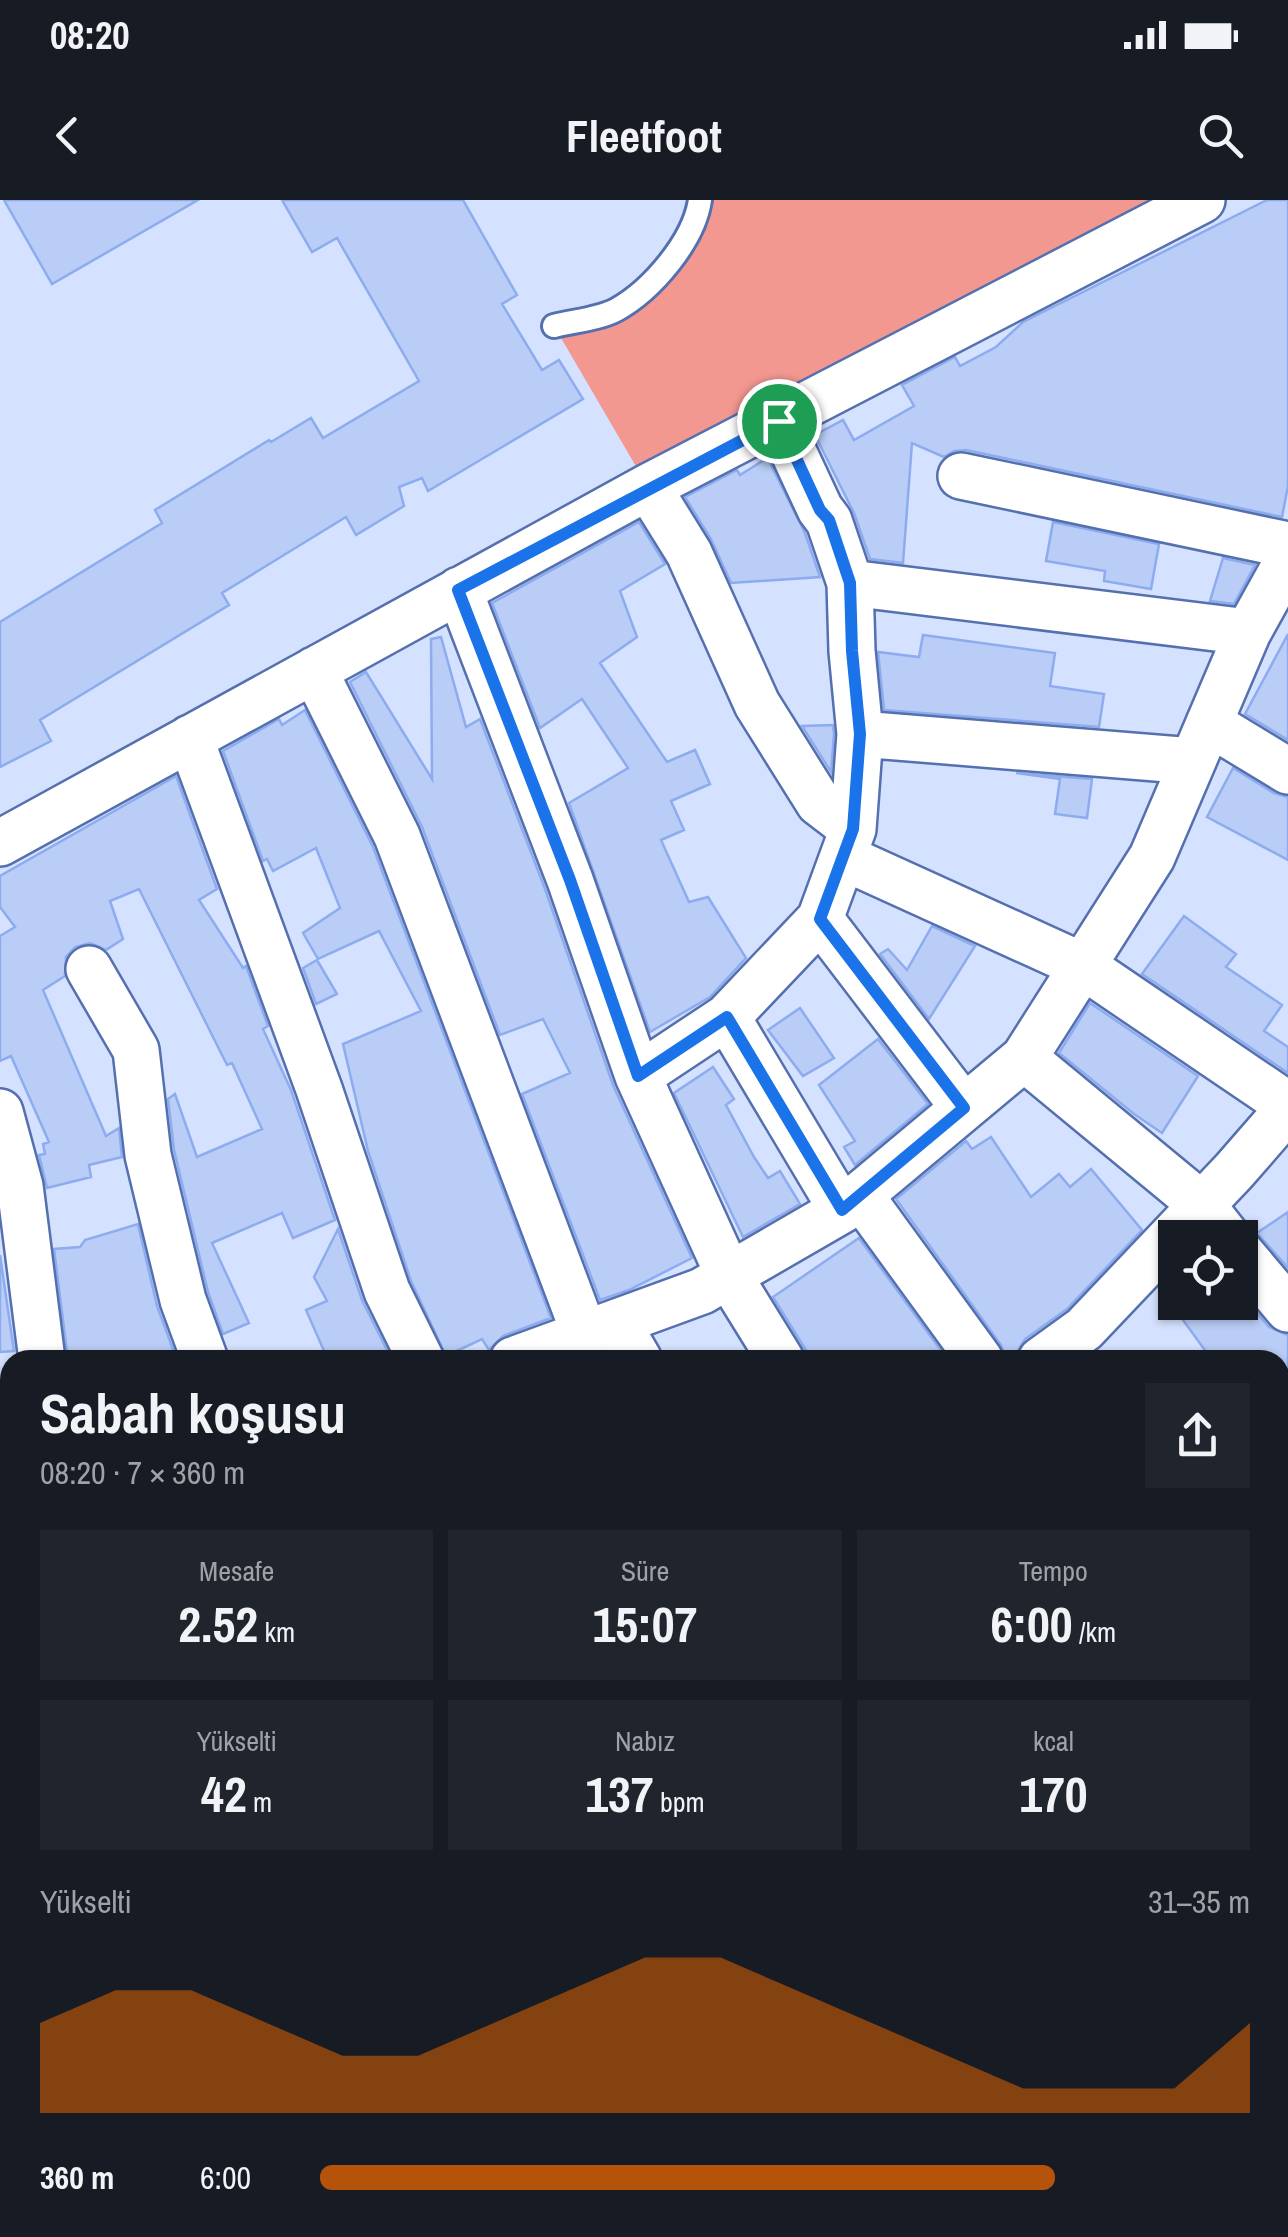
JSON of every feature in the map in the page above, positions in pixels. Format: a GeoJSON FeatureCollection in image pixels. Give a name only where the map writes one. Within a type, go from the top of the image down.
{"type":"FeatureCollection","features":[{"type":"Feature","properties":{"kind":"street"},"geometry":{"type":"LineString","coordinates":[[0,844],[648,487],[1202,200]]}},
{"type":"Feature","properties":{"kind":"street"},"geometry":{"type":"LineString","coordinates":[[638,1076],[727,1017],[820,919],[848,843],[860,734],[850,583],[829,520],[820,510],[779,421]]}},
{"type":"Feature","properties":{"kind":"street"},"geometry":{"type":"LineString","coordinates":[[962,476],[1288,544]]}},
{"type":"Feature","properties":{"kind":"street"},"geometry":{"type":"LineString","coordinates":[[648,487],[689,553],[757,704],[848,843],[1082,966],[1288,1107],[1216,1220]]}},
{"type":"Feature","properties":{"kind":"street"},"geometry":{"type":"LineString","coordinates":[[564,1350],[614,1340],[851,1203],[1024,1058],[1152,857],[1248,632],[1288,560]]}},
{"type":"Feature","properties":{"kind":"street"},"geometry":{"type":"LineString","coordinates":[[850,583],[1248,632]]}},
{"type":"Feature","properties":{"kind":"street"},"geometry":{"type":"LineString","coordinates":[[458,590],[570,880],[638,1076],[729,1276],[775,1350]]}},
{"type":"Feature","properties":{"kind":"street"},"geometry":{"type":"LineString","coordinates":[[314,670],[397,836],[614,1340]]}},
{"type":"Feature","properties":{"kind":"street"},"geometry":{"type":"LineString","coordinates":[[860,734],[1201,742],[1288,771]]}},
{"type":"Feature","properties":{"kind":"street"},"geometry":{"type":"LineString","coordinates":[[190,738],[319,1088],[387,1291],[416,1350]]}},
{"type":"Feature","properties":{"kind":"street"},"geometry":{"type":"LineString","coordinates":[[820,919],[964,1108]]}},
{"type":"Feature","properties":{"kind":"street"},"geometry":{"type":"LineString","coordinates":[[89,969],[136,1050],[148,1155],[183,1300],[201,1350]]}},
{"type":"Feature","properties":{"kind":"street"},"geometry":{"type":"LineString","coordinates":[[727,1017],[851,1203],[972,1350]]}},
{"type":"Feature","properties":{"kind":"street"},"geometry":{"type":"LineString","coordinates":[[1024,1058],[1214,1220]]}},
{"type":"Feature","properties":{"kind":"street"},"geometry":{"type":"LineString","coordinates":[[0,1112],[20,1186],[41,1350]]}},
{"type":"Feature","properties":{"kind":"street"},"geometry":{"type":"LineString","coordinates":[[1055,1350],[1158,1268]]}},
{"type":"Feature","properties":{"kind":"street"},"geometry":{"type":"LineString","coordinates":[[1258,1273],[1288,1309]]}},
{"type":"Feature","properties":{"kind":"lane"},"geometry":{"type":"LineString","coordinates":[[554,326],[615,311],[664,272],[698,216],[700,200]]}},
{"type":"Feature","properties":{"kind":"shaded area"},"geometry":{"type":"Polygon","coordinates":[[[700,200],[1202,200],[648,487],[554,326],[615,311],[664,272],[700,200]]]}},
{"type":"Feature","properties":{"kind":"building"},"geometry":{"type":"Polygon","coordinates":[[[4,200],[198,200],[52,284],[4,200]]]}},
{"type":"Feature","properties":{"kind":"building"},"geometry":{"type":"Polygon","coordinates":[[[282,200],[463,200],[517,295],[502,304],[542,370],[559,360],[583,399],[428,491],[422,478],[399,487],[404,506],[356,535],[346,517],[222,593],[229,605],[40,720],[51,741],[0,767],[0,622],[162,523],[155,510],[269,440],[311,418],[323,438],[419,381],[337,238],[312,252],[282,200]]]}},
{"type":"Feature","properties":{"kind":"building"},"geometry":{"type":"Polygon","coordinates":[[[1267,200],[1288,200],[1288,486],[1282,517],[966,450],[944,457],[912,443],[903,563],[870,559],[854,513],[815,435],[843,420],[854,440],[914,406],[902,385],[955,357],[960,366],[996,347],[1023,322],[1267,200]]]}},
{"type":"Feature","properties":{"kind":"building"},"geometry":{"type":"Polygon","coordinates":[[[764,460],[769,461],[805,533],[820,577],[731,583],[711,539],[685,497],[737,470],[740,475],[764,460]]]}},
{"type":"Feature","properties":{"kind":"building"},"geometry":{"type":"Polygon","coordinates":[[[639,522],[665,564],[620,591],[637,637],[600,663],[667,762],[695,750],[710,784],[671,801],[684,830],[661,840],[689,902],[708,897],[746,958],[710,997],[650,1032],[569,803],[628,768],[582,699],[540,728],[492,603],[639,522]]]}},
{"type":"Feature","properties":{"kind":"building"},"geometry":{"type":"Polygon","coordinates":[[[1053,522],[1159,544],[1151,589],[1104,581],[1105,571],[1046,561],[1053,522]]]}},
{"type":"Feature","properties":{"kind":"building"},"geometry":{"type":"Polygon","coordinates":[[[1223,558],[1255,565],[1234,604],[1210,601],[1223,558]]]}},
{"type":"Feature","properties":{"kind":"building"},"geometry":{"type":"Polygon","coordinates":[[[1288,634],[1288,740],[1245,714],[1288,634]]]}},
{"type":"Feature","properties":{"kind":"building"},"geometry":{"type":"Polygon","coordinates":[[[923,635],[1055,653],[1050,686],[1104,694],[1099,727],[884,710],[878,652],[919,657],[923,635]]]}},
{"type":"Feature","properties":{"kind":"building"},"geometry":{"type":"Polygon","coordinates":[[[441,637],[466,727],[480,719],[545,889],[613,1085],[692,1258],[600,1300],[522,1094],[570,1073],[543,1019],[500,1035],[422,827],[350,682],[366,672],[432,779],[431,639],[441,637]]]}},
{"type":"Feature","properties":{"kind":"building"},"geometry":{"type":"Polygon","coordinates":[[[305,710],[373,847],[551,1318],[503,1336],[489,1350],[482,1339],[459,1350],[443,1350],[411,1281],[368,1151],[343,1044],[421,1011],[379,931],[318,959],[303,933],[340,908],[316,848],[273,871],[267,859],[263,861],[223,751],[279,719],[282,725],[305,710]]]}},
{"type":"Feature","properties":{"kind":"building"},"geometry":{"type":"Polygon","coordinates":[[[833,725],[834,734],[831,772],[802,726],[833,725]]]}},
{"type":"Feature","properties":{"kind":"building"},"geometry":{"type":"Polygon","coordinates":[[[1233,768],[1288,797],[1288,860],[1207,817],[1233,768]]]}},
{"type":"Feature","properties":{"kind":"building"},"geometry":{"type":"Polygon","coordinates":[[[1016,773],[1092,779],[1087,818],[1055,814],[1060,779],[1016,773]]]}},
{"type":"Feature","properties":{"kind":"building"},"geometry":{"type":"Polygon","coordinates":[[[176,776],[217,889],[199,900],[243,968],[246,966],[268,1026],[263,1029],[291,1090],[335,1220],[293,1238],[282,1213],[212,1243],[249,1323],[223,1334],[208,1292],[174,1150],[168,1099],[175,1094],[197,1157],[262,1129],[232,1063],[227,1065],[139,889],[110,901],[123,939],[106,950],[90,943],[75,947],[66,957],[65,976],[43,990],[106,1136],[119,1128],[122,1157],[89,1165],[91,1177],[47,1188],[39,1155],[45,1154],[43,1144],[49,1142],[11,1056],[0,1061],[0,936],[15,927],[0,907],[0,876],[176,776]]]}},
{"type":"Feature","properties":{"kind":"building"},"geometry":{"type":"Polygon","coordinates":[[[1184,916],[1236,954],[1226,967],[1282,1005],[1264,1031],[1288,1047],[1288,1073],[1142,974],[1184,916]]]}},
{"type":"Feature","properties":{"kind":"building"},"geometry":{"type":"Polygon","coordinates":[[[932,926],[975,946],[929,1019],[880,954],[888,949],[907,970],[932,926]]]}},
{"type":"Feature","properties":{"kind":"building"},"geometry":{"type":"Polygon","coordinates":[[[317,960],[337,994],[316,1004],[303,968],[317,960]]]}},
{"type":"Feature","properties":{"kind":"building"},"geometry":{"type":"Polygon","coordinates":[[[1090,1003],[1198,1076],[1162,1133],[1059,1053],[1090,1003]]]}},
{"type":"Feature","properties":{"kind":"building"},"geometry":{"type":"Polygon","coordinates":[[[800,1008],[834,1058],[803,1076],[768,1030],[800,1008]]]}},
{"type":"Feature","properties":{"kind":"building"},"geometry":{"type":"Polygon","coordinates":[[[878,1039],[928,1104],[855,1165],[844,1147],[855,1141],[819,1085],[878,1039]]]}},
{"type":"Feature","properties":{"kind":"building"},"geometry":{"type":"Polygon","coordinates":[[[713,1067],[734,1099],[726,1105],[754,1157],[768,1178],[780,1171],[800,1204],[743,1237],[674,1093],[713,1067]]]}},
{"type":"Feature","properties":{"kind":"building"},"geometry":{"type":"Polygon","coordinates":[[[991,1137],[1031,1197],[1059,1174],[1070,1187],[1091,1169],[1142,1230],[1067,1309],[1025,1339],[1018,1350],[1003,1350],[896,1199],[966,1141],[972,1149],[991,1137]]]}},
{"type":"Feature","properties":{"kind":"building"},"geometry":{"type":"Polygon","coordinates":[[[1288,1212],[1288,1268],[1258,1234],[1288,1212]]]}},
{"type":"Feature","properties":{"kind":"building"},"geometry":{"type":"Polygon","coordinates":[[[138,1224],[157,1306],[173,1350],[67,1350],[54,1249],[80,1247],[85,1240],[138,1224]]]}},
{"type":"Feature","properties":{"kind":"building"},"geometry":{"type":"Polygon","coordinates":[[[338,1229],[362,1300],[387,1350],[324,1350],[306,1310],[327,1301],[314,1277],[338,1229]]]}},
{"type":"Feature","properties":{"kind":"building"},"geometry":{"type":"Polygon","coordinates":[[[859,1238],[941,1350],[806,1350],[773,1297],[859,1238]]]}},
{"type":"Feature","properties":{"kind":"building"},"geometry":{"type":"Polygon","coordinates":[[[0,1255],[14,1350],[0,1350],[0,1255]]]}},
{"type":"Feature","properties":{"kind":"building"},"geometry":{"type":"Polygon","coordinates":[[[1258,1314],[1269,1327],[1288,1335],[1288,1350],[1205,1350],[1183,1320],[1258,1320],[1258,1314]]]}},
{"type":"Feature","properties":{"kind":"route"},"geometry":{"type":"LineString","coordinates":[[779,421],[820,510],[829,520],[850,583],[860,734],[853,829],[820,919],[964,1108],[842,1210],[727,1017],[638,1076],[570,880],[458,590],[779,421]]}}]}
